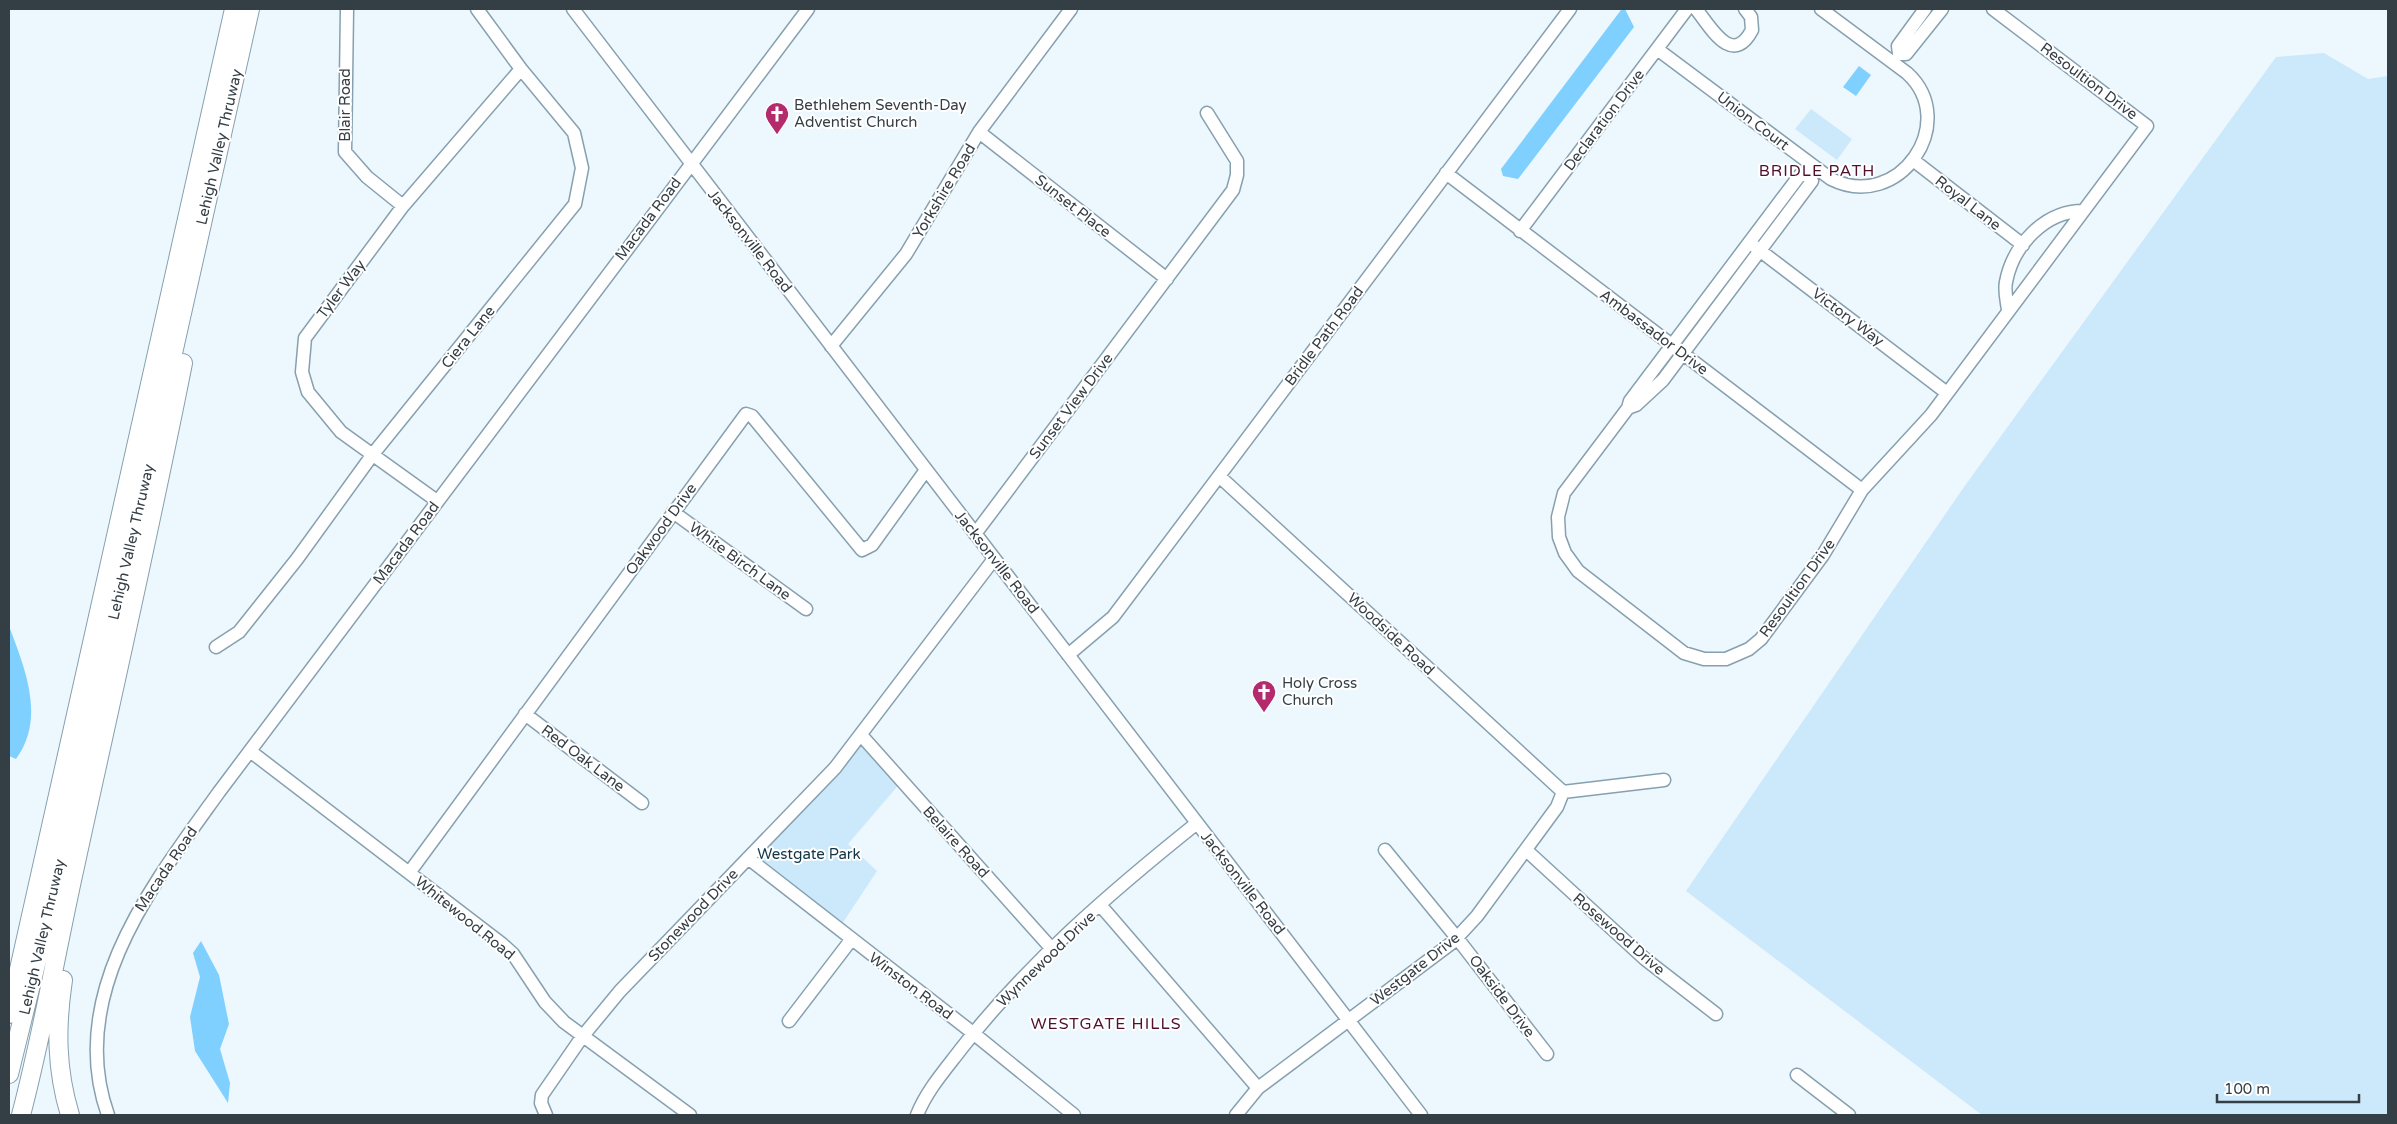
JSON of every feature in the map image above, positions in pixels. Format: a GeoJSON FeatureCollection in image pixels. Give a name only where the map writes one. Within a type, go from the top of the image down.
{"type":"FeatureCollection","features":[{"type":"Feature","properties":{"kind":"highway","name":"Lehigh Valley Thruway"},"geometry":{"type":"LineString","coordinates":[[9,1014],[234,9]]}},
{"type":"Feature","properties":{"kind":"highway","name":"Lehigh Valley Thruway"},"geometry":{"type":"LineString","coordinates":[[9,1074],[42,939],[250,9]]}},
{"type":"Feature","properties":{"kind":"highway"},"geometry":{"type":"LineString","coordinates":[[21,1115],[43,1025],[94,780],[150,528],[189,329],[226,116]]}},
{"type":"Feature","properties":{"kind":"highway"},"geometry":{"type":"LineString","coordinates":[[70,1115],[58,1063],[58,1020],[94,780]]}},
{"type":"Feature","properties":{"kind":"highway"},"geometry":{"type":"LineString","coordinates":[[9,964],[43,866]]}},
{"type":"Feature","properties":{"kind":"street","name":"Blair Road"},"geometry":{"type":"LineString","coordinates":[[347,9],[345,152],[367,177],[403,206]]}},
{"type":"Feature","properties":{"kind":"street","name":"Ciera Lane"},"geometry":{"type":"LineString","coordinates":[[216,647],[239,632],[297,559],[373,454],[575,204],[582,168],[574,132],[522,69],[477,9]]}},
{"type":"Feature","properties":{"kind":"street","name":"Jacksonville Road"},"geometry":{"type":"LineString","coordinates":[[572,9],[1421,1115]]}},
{"type":"Feature","properties":{"kind":"street","name":"Macada Road"},"geometry":{"type":"LineString","coordinates":[[108,1115],[99,1083],[96,1040],[102,1008],[119,952],[132,921],[150,890],[250,751],[690,163],[808,9]]}},
{"type":"Feature","properties":{"kind":"street","name":"Yorkshire Road"},"geometry":{"type":"LineString","coordinates":[[831,346],[906,254],[979,132],[1071,9]]}},
{"type":"Feature","properties":{"kind":"street","name":"Bridle Path Road"},"geometry":{"type":"LineString","coordinates":[[1068,655],[1113,617],[1570,9]]}},
{"type":"Feature","properties":{"kind":"street","name":"Declaration Drive"},"geometry":{"type":"LineString","coordinates":[[1520,231],[1687,9]]}},
{"type":"Feature","properties":{"kind":"street"},"geometry":{"type":"LineString","coordinates":[[1696,9],[1721,41],[1734,45],[1743,41],[1752,30],[1752,22],[1745,9]]}},
{"type":"Feature","properties":{"kind":"street","name":"Union Court"},"geometry":{"type":"LineString","coordinates":[[1657,49],[1812,170],[1837,182],[1856,186],[1873,185],[1894,177],[1913,160],[1924,139],[1926,112],[1913,80],[1896,58],[1821,9]]}},
{"type":"Feature","properties":{"kind":"street"},"geometry":{"type":"LineString","coordinates":[[1896,58],[1898,46],[1925,9]]}},
{"type":"Feature","properties":{"kind":"street"},"geometry":{"type":"LineString","coordinates":[[1896,58],[1906,54],[1942,9]]}},
{"type":"Feature","properties":{"kind":"street","name":"Resoultion Drive"},"geometry":{"type":"LineString","coordinates":[[1628,408],[1636,405],[1657,386],[1682,354],[1812,181],[1812,170],[1800,175],[1630,401],[1628,408],[1564,493],[1558,517],[1559,537],[1568,557],[1578,570],[1689,656],[1711,660],[1726,659],[1749,649],[1761,639],[1823,555],[1862,490],[1912,436],[1947,393],[2147,126],[1994,9]]}},
{"type":"Feature","properties":{"kind":"street","name":"Tyler Way"},"geometry":{"type":"LineString","coordinates":[[437,501],[341,432],[308,392],[302,372],[305,338],[403,206],[522,69]]}},
{"type":"Feature","properties":{"kind":"street","name":"Sunset View Drive"},"geometry":{"type":"LineString","coordinates":[[975,534],[1233,190],[1237,175],[1237,161],[1207,113]]}},
{"type":"Feature","properties":{"kind":"street","name":"Sunset Place"},"geometry":{"type":"LineString","coordinates":[[979,132],[1166,279]]}},
{"type":"Feature","properties":{"kind":"street","name":"Royal Lane"},"geometry":{"type":"LineString","coordinates":[[1913,160],[2023,245]]}},
{"type":"Feature","properties":{"kind":"street","name":"Ambassador Drive"},"geometry":{"type":"LineString","coordinates":[[1446,174],[1862,490]]}},
{"type":"Feature","properties":{"kind":"street"},"geometry":{"type":"LineString","coordinates":[[2008,310],[2006,284],[2013,262],[2023,245],[2050,218],[2069,211],[2084,211]]}},
{"type":"Feature","properties":{"kind":"street","name":"Victory Way"},"geometry":{"type":"LineString","coordinates":[[1749,242],[1947,393]]}},
{"type":"Feature","properties":{"kind":"street","name":"Oakwood Drive"},"geometry":{"type":"LineString","coordinates":[[409,873],[746,414],[752,416],[862,550],[872,545],[926,470]]}},
{"type":"Feature","properties":{"kind":"street","name":"Woodside Road"},"geometry":{"type":"LineString","coordinates":[[1219,476],[1563,792]]}},
{"type":"Feature","properties":{"kind":"street","name":"White Birch Lane"},"geometry":{"type":"LineString","coordinates":[[673,512],[806,610]]}},
{"type":"Feature","properties":{"kind":"street","name":"Stonewood Drive"},"geometry":{"type":"LineString","coordinates":[[546,1115],[541,1103],[542,1095],[582,1037],[620,991],[835,768],[994,559]]}},
{"type":"Feature","properties":{"kind":"street","name":"Red Oak Lane"},"geometry":{"type":"LineString","coordinates":[[525,714],[642,803]]}},
{"type":"Feature","properties":{"kind":"street","name":"Belaire Road"},"geometry":{"type":"LineString","coordinates":[[861,735],[1052,948]]}},
{"type":"Feature","properties":{"kind":"street","name":"Whitewood Road"},"geometry":{"type":"LineString","coordinates":[[250,751],[513,954],[554,1012],[582,1037],[690,1115]]}},
{"type":"Feature","properties":{"kind":"street"},"geometry":{"type":"LineString","coordinates":[[1563,792],[1664,780]]}},
{"type":"Feature","properties":{"kind":"street","name":"Westgate Drive"},"geometry":{"type":"LineString","coordinates":[[1236,1115],[1258,1088],[1457,938],[1478,916],[1526,850],[1556,807],[1563,792]]}},
{"type":"Feature","properties":{"kind":"street","name":"Wynnewood Drive"},"geometry":{"type":"LineString","coordinates":[[917,1115],[931,1087],[974,1033],[1022,978],[1052,948],[1156,856],[1197,823]]}},
{"type":"Feature","properties":{"kind":"street","name":"Oakside Drive"},"geometry":{"type":"LineString","coordinates":[[1385,850],[1457,938],[1546,1054]]}},
{"type":"Feature","properties":{"kind":"street","name":"Rosewood Drive"},"geometry":{"type":"LineString","coordinates":[[1526,850],[1645,959],[1716,1014]]}},
{"type":"Feature","properties":{"kind":"street","name":"Winston Road"},"geometry":{"type":"LineString","coordinates":[[748,858],[851,940],[974,1033],[1072,1115]]}},
{"type":"Feature","properties":{"kind":"street"},"geometry":{"type":"LineString","coordinates":[[1100,906],[1258,1088]]}},
{"type":"Feature","properties":{"kind":"street"},"geometry":{"type":"LineString","coordinates":[[789,1021],[851,940]]}},
{"type":"Feature","properties":{"kind":"street"},"geometry":{"type":"LineString","coordinates":[[1797,1075],[1849,1115]]}},
{"type":"Feature","properties":{"kind":"green space"},"geometry":{"type":"Polygon","coordinates":[[[2324,53],[2368,79],[2388,76],[2388,1115],[1982,1115],[1686,891],[1964,487],[2276,57],[2324,53]]]}},
{"type":"Feature","properties":{"kind":"green space"},"geometry":{"type":"Polygon","coordinates":[[[1811,109],[1852,139],[1837,160],[1795,129],[1811,109]]]}},
{"type":"Feature","properties":{"kind":"green space","name":"Westgate Park"},"geometry":{"type":"Polygon","coordinates":[[[861,735],[902,781],[848,844],[877,871],[838,930],[748,858],[861,735]]]}},
{"type":"Feature","properties":{"kind":"water"},"geometry":{"type":"Polygon","coordinates":[[[1625,9],[1634,27],[1518,179],[1503,176],[1501,169],[1621,10],[1625,9]]]}},
{"type":"Feature","properties":{"kind":"water"},"geometry":{"type":"Polygon","coordinates":[[[1859,66],[1871,75],[1856,96],[1843,87],[1859,66]]]}},
{"type":"Feature","properties":{"kind":"water"},"geometry":{"type":"Polygon","coordinates":[[[9,626],[26,676],[31,710],[30,727],[25,743],[16,759],[9,756],[9,626]]]}},
{"type":"Feature","properties":{"kind":"water"},"geometry":{"type":"Polygon","coordinates":[[[201,941],[219,975],[229,1024],[220,1049],[230,1083],[228,1103],[195,1051],[190,1017],[200,977],[193,953],[201,941]]]}},
{"type":"Feature","properties":{"kind":"place","name":"Bethlehem Seventh-Day Adventist Church"},"geometry":{"type":"Point","coordinates":[777,135]}},
{"type":"Feature","properties":{"kind":"place","name":"Holy Cross Church"},"geometry":{"type":"Point","coordinates":[1264,713]}},
{"type":"Feature","properties":{"kind":"district","name":"BRIDLE PATH"},"geometry":{"type":"Point","coordinates":[1817,170]}},
{"type":"Feature","properties":{"kind":"district","name":"WESTGATE HILLS"},"geometry":{"type":"Point","coordinates":[1106,1023]}}]}
